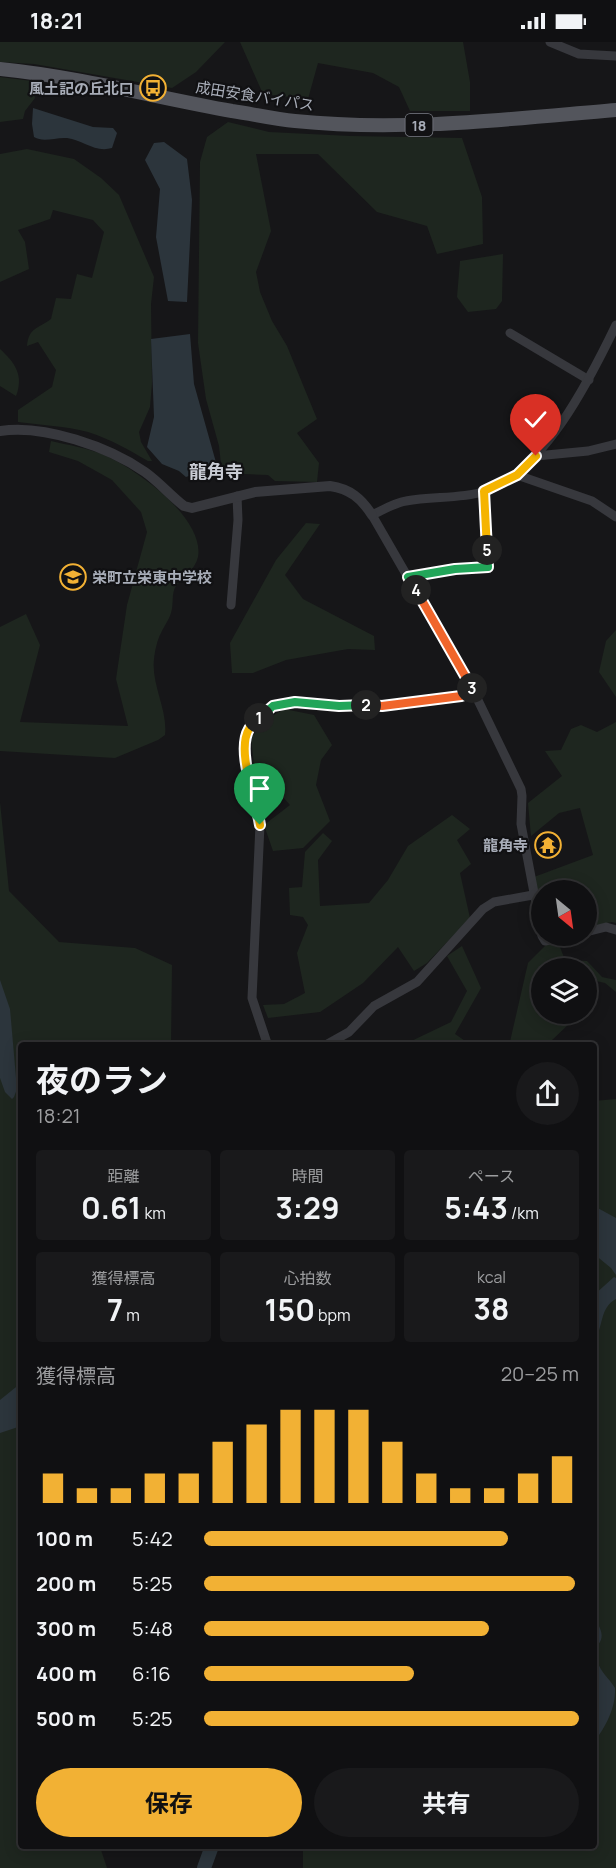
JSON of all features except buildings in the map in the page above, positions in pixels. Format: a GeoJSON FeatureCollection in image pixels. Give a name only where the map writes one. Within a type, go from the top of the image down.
{"type":"FeatureCollection","features":[{"type":"Feature","properties":{"kind":"main road","name":"成田安食バイパス"},"geometry":{"type":"LineString","coordinates":[[0,69],[89,81],[293,121],[374,127],[463,123],[616,110]]}},
{"type":"Feature","properties":{"kind":"street"},"geometry":{"type":"LineString","coordinates":[[550,42],[579,54],[616,56]]}},
{"type":"Feature","properties":{"kind":"street"},"geometry":{"type":"LineString","coordinates":[[372,515],[408,501],[484,491],[517,475],[536,456],[589,380],[616,324]]}},
{"type":"Feature","properties":{"kind":"street"},"geometry":{"type":"LineString","coordinates":[[510,333],[589,380]]}},
{"type":"Feature","properties":{"kind":"street"},"geometry":{"type":"LineString","coordinates":[[0,431],[26,429],[110,450],[146,473],[184,506],[192,508],[200,508],[255,492],[283,489],[330,486],[353,492],[372,515],[474,692],[521,789],[521,824],[531,883]]}},
{"type":"Feature","properties":{"kind":"street"},"geometry":{"type":"LineString","coordinates":[[536,456],[588,451],[616,444]]}},
{"type":"Feature","properties":{"kind":"street"},"geometry":{"type":"LineString","coordinates":[[517,475],[592,501],[616,517]]}},
{"type":"Feature","properties":{"kind":"street"},"geometry":{"type":"LineString","coordinates":[[408,577],[455,569],[488,567],[484,491]]}},
{"type":"Feature","properties":{"kind":"street"},"geometry":{"type":"LineString","coordinates":[[231,605],[238,520],[237,496]]}},
{"type":"Feature","properties":{"kind":"street"},"geometry":{"type":"LineString","coordinates":[[267,1042],[252,998],[260,825],[244,749],[249,729],[273,706],[295,702],[339,706],[382,706],[461,696],[474,692]]}},
{"type":"Feature","properties":{"kind":"street"},"geometry":{"type":"LineString","coordinates":[[331,1042],[349,1032],[374,1006],[417,982],[483,909],[494,902],[531,895]]}},
{"type":"Feature","properties":{"kind":"street"},"geometry":{"type":"LineString","coordinates":[[597,929],[606,927],[616,930]]}},
{"type":"Feature","properties":{"kind":"shaded area"},"geometry":{"type":"Polygon","coordinates":[[[0,42],[225,42],[196,72],[172,88],[34,64],[0,62],[0,42]]]}},
{"type":"Feature","properties":{"kind":"shaded area"},"geometry":{"type":"Polygon","coordinates":[[[240,42],[463,42],[470,82],[470,111],[410,111],[399,87],[373,73],[318,63],[308,99],[263,94],[240,42]]]}},
{"type":"Feature","properties":{"kind":"shaded area"},"geometry":{"type":"Polygon","coordinates":[[[0,77],[32,81],[35,98],[25,111],[23,119],[0,122],[0,77]]]}},
{"type":"Feature","properties":{"kind":"shaded area"},"geometry":{"type":"Polygon","coordinates":[[[33,108],[93,127],[113,128],[117,133],[112,148],[95,148],[67,138],[46,140],[34,137],[33,108]]]}},
{"type":"Feature","properties":{"kind":"shaded area"},"geometry":{"type":"Polygon","coordinates":[[[228,122],[269,132],[462,138],[482,197],[483,244],[437,254],[427,226],[377,212],[318,154],[256,154],[271,231],[256,272],[260,292],[272,321],[287,346],[317,419],[297,433],[319,463],[317,482],[275,481],[268,475],[222,473],[219,446],[206,399],[198,343],[200,162],[207,137],[228,122]]]}},
{"type":"Feature","properties":{"kind":"shaded area"},"geometry":{"type":"Polygon","coordinates":[[[164,142],[187,159],[192,200],[187,302],[168,301],[156,237],[160,189],[145,160],[154,143],[164,142]]]}},
{"type":"Feature","properties":{"kind":"shaded area"},"geometry":{"type":"Polygon","coordinates":[[[27,149],[74,159],[101,178],[119,195],[154,277],[151,304],[150,407],[139,432],[141,442],[152,461],[88,432],[18,422],[18,410],[52,387],[56,370],[38,342],[27,346],[30,335],[51,319],[56,298],[71,299],[77,274],[92,278],[104,232],[93,220],[53,210],[50,219],[18,230],[25,242],[29,269],[0,282],[0,154],[27,149]]]}},
{"type":"Feature","properties":{"kind":"shaded area"},"geometry":{"type":"Polygon","coordinates":[[[503,254],[502,301],[496,309],[468,312],[457,297],[460,261],[503,254]]]}},
{"type":"Feature","properties":{"kind":"shaded area"},"geometry":{"type":"Polygon","coordinates":[[[190,334],[194,384],[217,466],[186,477],[179,471],[162,464],[147,447],[154,417],[151,339],[190,334]]]}},
{"type":"Feature","properties":{"kind":"shaded area"},"geometry":{"type":"Polygon","coordinates":[[[0,349],[17,370],[19,382],[16,396],[0,386],[0,349]]]}},
{"type":"Feature","properties":{"kind":"shaded area"},"geometry":{"type":"Polygon","coordinates":[[[51,441],[98,453],[133,471],[180,511],[191,526],[197,542],[197,562],[174,589],[171,613],[157,642],[154,659],[165,735],[115,758],[0,751],[0,627],[26,614],[40,645],[20,722],[128,726],[116,679],[127,605],[147,532],[141,512],[112,480],[78,461],[49,452],[51,441]]]}},
{"type":"Feature","properties":{"kind":"shaded area"},"geometry":{"type":"Polygon","coordinates":[[[306,523],[320,524],[285,575],[303,599],[374,636],[375,650],[348,649],[286,660],[253,673],[232,673],[230,643],[276,560],[306,523]]]}},
{"type":"Feature","properties":{"kind":"shaded area"},"geometry":{"type":"Polygon","coordinates":[[[616,630],[616,697],[599,672],[606,641],[616,630]]]}},
{"type":"Feature","properties":{"kind":"shaded area"},"geometry":{"type":"Polygon","coordinates":[[[284,709],[314,715],[332,745],[321,760],[316,785],[330,821],[303,848],[273,851],[264,825],[290,805],[254,765],[251,738],[264,721],[284,709]]]}},
{"type":"Feature","properties":{"kind":"shaded area"},"geometry":{"type":"Polygon","coordinates":[[[616,722],[616,923],[597,925],[597,880],[535,880],[534,877],[593,855],[580,808],[559,813],[531,836],[528,803],[562,776],[545,751],[561,750],[571,729],[581,725],[597,732],[616,722]]]}},
{"type":"Feature","properties":{"kind":"shaded area"},"geometry":{"type":"Polygon","coordinates":[[[0,802],[9,891],[59,942],[135,948],[172,965],[171,1042],[18,1042],[18,1849],[101,1849],[107,1868],[0,1868],[0,802]]]}},
{"type":"Feature","properties":{"kind":"shaded area"},"geometry":{"type":"Polygon","coordinates":[[[452,815],[470,829],[457,840],[471,864],[460,873],[470,918],[427,963],[414,971],[398,947],[363,983],[320,1012],[268,1018],[263,1005],[284,1004],[305,993],[297,953],[308,925],[303,917],[290,915],[289,888],[302,887],[305,852],[323,833],[332,841],[318,860],[320,906],[369,903],[388,880],[408,846],[452,815]]]}},
{"type":"Feature","properties":{"kind":"shaded area"},"geometry":{"type":"Polygon","coordinates":[[[462,946],[481,988],[455,1034],[467,1042],[409,1042],[451,1022],[467,991],[447,956],[462,946]]]}},
{"type":"Feature","properties":{"kind":"shaded area"},"geometry":{"type":"Polygon","coordinates":[[[545,946],[560,946],[564,958],[533,958],[545,946]]]}},
{"type":"Feature","properties":{"kind":"shaded area"},"geometry":{"type":"Polygon","coordinates":[[[531,960],[531,1024],[569,1024],[551,1042],[510,1042],[528,963],[531,960]]]}},
{"type":"Feature","properties":{"kind":"shaded area"},"geometry":{"type":"Polygon","coordinates":[[[597,972],[602,977],[616,980],[616,992],[605,983],[597,981],[597,972]]]}},
{"type":"Feature","properties":{"kind":"shaded area"},"geometry":{"type":"Polygon","coordinates":[[[0,980],[10,1009],[17,1089],[12,1099],[5,1092],[0,1078],[0,980]]]}},
{"type":"Feature","properties":{"kind":"shaded area"},"geometry":{"type":"Polygon","coordinates":[[[616,1099],[616,1868],[303,1868],[303,1849],[597,1849],[597,1101],[616,1099]]]}},
{"type":"Feature","properties":{"kind":"shaded area"},"geometry":{"type":"Polygon","coordinates":[[[597,1208],[616,1218],[616,1275],[597,1256],[597,1208]]]}},
{"type":"Feature","properties":{"kind":"shaded area"},"geometry":{"type":"Polygon","coordinates":[[[614,1277],[616,1278],[616,1299],[607,1307],[597,1336],[597,1292],[614,1277]]]}},
{"type":"Feature","properties":{"kind":"shaded area"},"geometry":{"type":"Polygon","coordinates":[[[18,1385],[18,1427],[0,1433],[0,1400],[18,1385]]]}},
{"type":"Feature","properties":{"kind":"shaded area"},"geometry":{"type":"Polygon","coordinates":[[[597,1622],[599,1626],[602,1638],[597,1648],[597,1622]]]}},
{"type":"Feature","properties":{"kind":"shaded area"},"geometry":{"type":"Polygon","coordinates":[[[597,1660],[615,1688],[614,1703],[597,1738],[597,1660]]]}},
{"type":"Feature","properties":{"kind":"waterway"},"geometry":{"type":"LineString","coordinates":[[204,1868],[211,1849]]}},
{"type":"Feature","properties":{"kind":"place","name":"風土記の丘北口"},"geometry":{"type":"Point","coordinates":[153,88]}},
{"type":"Feature","properties":{"kind":"place","name":"栄町立栄東中学校"},"geometry":{"type":"Point","coordinates":[73,577]}},
{"type":"Feature","properties":{"kind":"place","name":"龍角寺"},"geometry":{"type":"Point","coordinates":[548,845]}},
{"type":"Feature","properties":{"kind":"district","name":"龍角寺"},"geometry":{"type":"Point","coordinates":[216,471]}},
{"type":"Feature","properties":{"kind":"route"},"geometry":{"type":"LineString","coordinates":[[260,825],[244,749],[249,729],[273,706],[295,702],[339,706],[382,706],[461,696],[474,692],[408,577],[437,571],[488,567],[484,491],[517,475],[536,456]]}}]}
